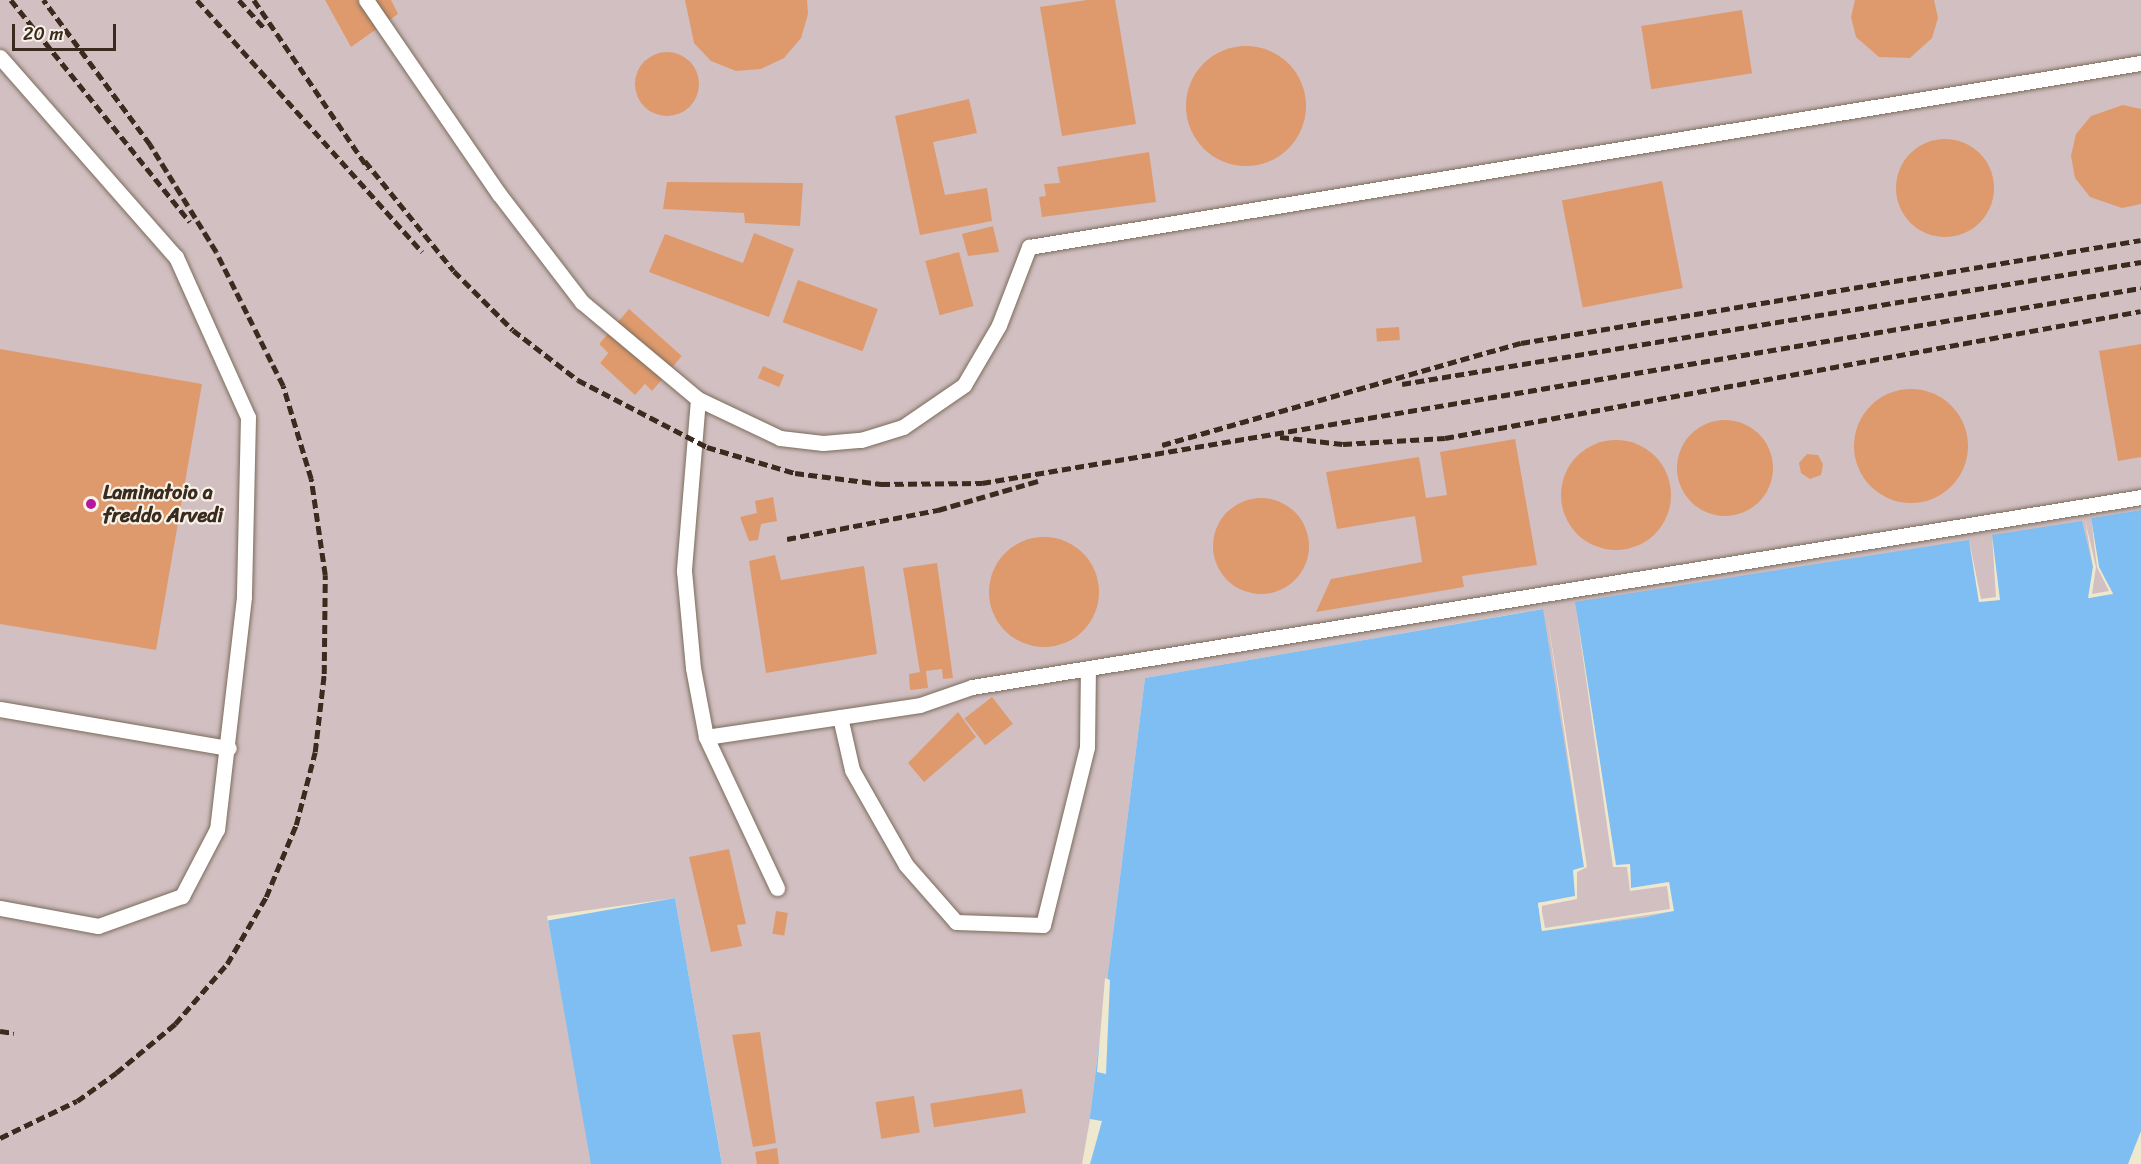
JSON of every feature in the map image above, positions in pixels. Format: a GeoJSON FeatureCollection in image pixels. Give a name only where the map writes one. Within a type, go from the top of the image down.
{"type":"FeatureCollection","features":[{"type":"Feature","properties":{"kind":"lane"},"geometry":{"type":"LineString","coordinates":[[366,0],[499,194],[582,302],[698,399],[780,438],[861,440],[903,428],[964,385],[999,325],[1029,247],[2141,63]]}},
{"type":"Feature","properties":{"kind":"lane"},"geometry":{"type":"LineString","coordinates":[[0,57],[176,257],[248,417],[244,597],[229,748],[218,829],[182,896],[98,926],[0,908]]}},
{"type":"Feature","properties":{"kind":"lane"},"geometry":{"type":"LineString","coordinates":[[698,399],[684,571],[706,737],[777,888]]}},
{"type":"Feature","properties":{"kind":"lane"},"geometry":{"type":"LineString","coordinates":[[706,737],[920,705],[972,687],[1088,670],[2141,497]]}},
{"type":"Feature","properties":{"kind":"lane"},"geometry":{"type":"LineString","coordinates":[[840,717],[852,770],[906,865],[956,922],[1042,925],[1087,747],[1088,670]]}},
{"type":"Feature","properties":{"kind":"lane"},"geometry":{"type":"LineString","coordinates":[[0,709],[229,748]]}},
{"type":"Feature","properties":{"kind":"shaded area"},"geometry":{"type":"Polygon","coordinates":[[[0,0],[2141,0],[2141,510],[2091,518],[2113,594],[2000,600],[1630,864],[1669,882],[1674,911],[1542,931],[1542,609],[1145,678],[1084,1164],[722,1164],[675,898],[547,916],[592,1164],[0,1164],[0,0]],[[629,310],[599,344],[608,353],[600,363],[635,394],[645,384],[652,390],[682,356],[629,310]]]}},
{"type":"Feature","properties":{"kind":"water"},"geometry":{"type":"Polygon","coordinates":[[[2141,510],[2141,1131],[2128,1164],[1084,1164],[1145,678],[1543,609],[1584,867],[1574,870],[1575,896],[1538,903],[1542,931],[1646,917],[1673,911],[1669,882],[1631,888],[1630,864],[1616,866],[1575,602],[1969,540],[1979,602],[1999,600],[1992,535],[2082,521],[2093,567],[2089,598],[2113,593],[2099,567],[2091,518],[2141,510]]]}},
{"type":"Feature","properties":{"kind":"water"},"geometry":{"type":"Polygon","coordinates":[[[675,898],[722,1164],[591,1164],[548,920],[675,898]]]}},
{"type":"Feature","properties":{"kind":"pier"},"geometry":{"type":"Polygon","coordinates":[[[2091,518],[2099,567],[2113,594],[2088,598],[2093,567],[2085,520],[2096,567],[2092,594],[2109,591],[2097,567],[2091,518]]]}},
{"type":"Feature","properties":{"kind":"pier"},"geometry":{"type":"Polygon","coordinates":[[[1992,535],[2000,600],[1979,602],[1969,540],[1981,599],[1996,597],[1992,535]]]}},
{"type":"Feature","properties":{"kind":"pier"},"geometry":{"type":"Polygon","coordinates":[[[1575,602],[1616,865],[1630,864],[1631,888],[1669,882],[1674,911],[1542,931],[1538,903],[1575,896],[1573,870],[1584,867],[1546,608],[1587,867],[1577,872],[1577,899],[1541,906],[1545,928],[1670,909],[1667,886],[1630,891],[1627,867],[1613,867],[1575,602]]]}},
{"type":"Feature","properties":{"kind":"pier"},"geometry":{"type":"Polygon","coordinates":[[[1105,978],[1110,980],[1106,1074],[1097,1072],[1105,978]]]}},
{"type":"Feature","properties":{"kind":"pier"},"geometry":{"type":"Polygon","coordinates":[[[1090,1119],[1102,1121],[1090,1164],[1082,1164],[1090,1119]]]}},
{"type":"Feature","properties":{"kind":"building"},"geometry":{"type":"Polygon","coordinates":[[[325,0],[391,0],[398,14],[351,47],[325,0]]]}},
{"type":"Feature","properties":{"kind":"building"},"geometry":{"type":"Polygon","coordinates":[[[685,0],[807,0],[808,14],[801,38],[784,58],[761,69],[736,71],[711,61],[694,43],[685,0]]]}},
{"type":"Feature","properties":{"kind":"building"},"geometry":{"type":"Polygon","coordinates":[[[1087,0],[1115,0],[1136,124],[1062,136],[1040,7],[1087,0]]]}},
{"type":"Feature","properties":{"kind":"building"},"geometry":{"type":"Polygon","coordinates":[[[1855,0],[1934,0],[1938,18],[1932,38],[1910,58],[1879,57],[1856,37],[1851,17],[1855,0]]]}},
{"type":"Feature","properties":{"kind":"building"},"geometry":{"type":"Polygon","coordinates":[[[1742,10],[1752,73],[1651,89],[1641,26],[1742,10]]]}},
{"type":"Feature","properties":{"kind":"building"},"geometry":{"type":"Polygon","coordinates":[[[1246,46],[1269,51],[1288,64],[1301,83],[1306,106],[1301,129],[1288,148],[1269,161],[1246,166],[1223,161],[1204,148],[1191,129],[1186,106],[1191,83],[1204,64],[1223,51],[1246,46]]]}},
{"type":"Feature","properties":{"kind":"building"},"geometry":{"type":"Polygon","coordinates":[[[661,52],[673,52],[690,61],[697,72],[699,84],[697,96],[690,107],[673,116],[661,116],[649,111],[640,102],[635,90],[635,78],[640,66],[649,57],[661,52]]]}},
{"type":"Feature","properties":{"kind":"building"},"geometry":{"type":"Polygon","coordinates":[[[969,99],[977,133],[933,142],[945,195],[987,188],[992,221],[920,235],[895,116],[969,99]]]}},
{"type":"Feature","properties":{"kind":"building"},"geometry":{"type":"Polygon","coordinates":[[[2123,105],[2141,109],[2141,204],[2122,208],[2090,197],[2075,178],[2071,156],[2076,134],[2091,116],[2123,105]]]}},
{"type":"Feature","properties":{"kind":"building"},"geometry":{"type":"Polygon","coordinates":[[[1935,139],[1955,139],[1980,153],[1991,169],[1994,188],[1991,207],[1980,223],[1955,237],[1935,237],[1918,229],[1904,215],[1896,198],[1896,178],[1904,161],[1918,147],[1935,139]]]}},
{"type":"Feature","properties":{"kind":"building"},"geometry":{"type":"Polygon","coordinates":[[[1149,152],[1156,202],[1042,217],[1039,197],[1046,196],[1044,184],[1060,183],[1057,167],[1149,152]]]}},
{"type":"Feature","properties":{"kind":"building"},"geometry":{"type":"Polygon","coordinates":[[[1662,181],[1683,288],[1583,307],[1562,200],[1662,181]]]}},
{"type":"Feature","properties":{"kind":"building"},"geometry":{"type":"Polygon","coordinates":[[[667,182],[803,183],[800,226],[745,223],[744,213],[663,209],[667,182]]]}},
{"type":"Feature","properties":{"kind":"building"},"geometry":{"type":"Polygon","coordinates":[[[993,226],[999,252],[968,256],[962,234],[993,226]]]}},
{"type":"Feature","properties":{"kind":"building"},"geometry":{"type":"Polygon","coordinates":[[[754,233],[794,249],[769,317],[649,272],[665,234],[743,263],[754,233]]]}},
{"type":"Feature","properties":{"kind":"building"},"geometry":{"type":"Polygon","coordinates":[[[959,252],[973,306],[940,315],[925,261],[959,252]]]}},
{"type":"Feature","properties":{"kind":"building"},"geometry":{"type":"Polygon","coordinates":[[[798,280],[878,309],[862,351],[783,322],[798,280]]]}},
{"type":"Feature","properties":{"kind":"building"},"geometry":{"type":"Polygon","coordinates":[[[629,309],[682,356],[652,391],[645,384],[635,395],[600,363],[608,353],[599,344],[629,309]]]}},
{"type":"Feature","properties":{"kind":"building"},"geometry":{"type":"Polygon","coordinates":[[[1399,327],[1400,340],[1377,342],[1376,329],[1399,327]]]}},
{"type":"Feature","properties":{"kind":"building"},"geometry":{"type":"Polygon","coordinates":[[[2141,344],[2141,457],[2118,461],[2099,351],[2141,344]]]}},
{"type":"Feature","properties":{"kind":"building","name":"Laminatoio a freddo Arvedi"},"geometry":{"type":"Polygon","coordinates":[[[0,349],[202,384],[156,650],[0,624],[0,349]]]}},
{"type":"Feature","properties":{"kind":"building"},"geometry":{"type":"Polygon","coordinates":[[[763,366],[784,375],[779,387],[758,378],[763,366]]]}},
{"type":"Feature","properties":{"kind":"building"},"geometry":{"type":"Polygon","coordinates":[[[1911,389],[1933,393],[1952,405],[1964,424],[1968,446],[1964,468],[1952,487],[1933,499],[1911,503],[1889,499],[1870,487],[1858,468],[1854,446],[1858,424],[1870,405],[1889,393],[1911,389]]]}},
{"type":"Feature","properties":{"kind":"building"},"geometry":{"type":"Polygon","coordinates":[[[1725,420],[1743,424],[1759,434],[1769,450],[1773,468],[1769,486],[1759,502],[1743,512],[1725,516],[1707,512],[1691,502],[1681,486],[1677,468],[1681,450],[1691,434],[1707,424],[1725,420]]]}},
{"type":"Feature","properties":{"kind":"building"},"geometry":{"type":"Polygon","coordinates":[[[1515,439],[1537,565],[1462,576],[1464,587],[1316,612],[1331,579],[1422,562],[1415,516],[1337,529],[1326,472],[1419,457],[1426,498],[1447,495],[1440,452],[1515,439]]]}},
{"type":"Feature","properties":{"kind":"building"},"geometry":{"type":"Polygon","coordinates":[[[1616,440],[1637,445],[1655,456],[1666,474],[1671,495],[1666,516],[1655,534],[1637,545],[1616,550],[1595,545],[1577,534],[1566,516],[1561,495],[1566,474],[1577,456],[1595,445],[1616,440]]]}},
{"type":"Feature","properties":{"kind":"building"},"geometry":{"type":"Polygon","coordinates":[[[1807,454],[1818,455],[1823,464],[1821,475],[1810,479],[1801,473],[1799,463],[1807,454]]]}},
{"type":"Feature","properties":{"kind":"building"},"geometry":{"type":"Polygon","coordinates":[[[773,497],[777,521],[761,524],[758,540],[749,541],[740,517],[757,513],[755,501],[773,497]]]}},
{"type":"Feature","properties":{"kind":"building"},"geometry":{"type":"Polygon","coordinates":[[[1261,498],[1279,502],[1295,512],[1305,528],[1309,546],[1305,564],[1295,580],[1279,590],[1261,594],[1243,590],[1227,580],[1217,564],[1213,546],[1217,528],[1227,512],[1243,502],[1261,498]]]}},
{"type":"Feature","properties":{"kind":"building"},"geometry":{"type":"Polygon","coordinates":[[[1044,537],[1065,541],[1083,553],[1095,571],[1099,592],[1095,613],[1083,631],[1065,643],[1044,647],[1023,643],[1005,631],[993,613],[989,592],[993,571],[1005,553],[1023,541],[1044,537]]]}},
{"type":"Feature","properties":{"kind":"building"},"geometry":{"type":"Polygon","coordinates":[[[775,555],[781,580],[864,566],[877,654],[766,673],[749,561],[775,555]]]}},
{"type":"Feature","properties":{"kind":"building"},"geometry":{"type":"Polygon","coordinates":[[[937,563],[953,678],[943,679],[942,669],[926,671],[928,688],[910,690],[909,674],[920,672],[903,568],[937,563]]]}},
{"type":"Feature","properties":{"kind":"building"},"geometry":{"type":"Polygon","coordinates":[[[992,697],[1013,724],[985,745],[964,719],[992,697]]]}},
{"type":"Feature","properties":{"kind":"building"},"geometry":{"type":"Polygon","coordinates":[[[958,712],[976,737],[924,782],[908,763],[958,712]]]}},
{"type":"Feature","properties":{"kind":"building"},"geometry":{"type":"Polygon","coordinates":[[[729,849],[746,924],[737,925],[742,946],[711,952],[689,857],[729,849]]]}},
{"type":"Feature","properties":{"kind":"building"},"geometry":{"type":"Polygon","coordinates":[[[776,911],[788,913],[784,936],[772,934],[776,911]]]}},
{"type":"Feature","properties":{"kind":"building"},"geometry":{"type":"Polygon","coordinates":[[[760,1032],[776,1143],[753,1147],[732,1035],[760,1032]]]}},
{"type":"Feature","properties":{"kind":"building"},"geometry":{"type":"Polygon","coordinates":[[[1022,1089],[1026,1113],[934,1127],[930,1104],[1022,1089]]]}},
{"type":"Feature","properties":{"kind":"building"},"geometry":{"type":"Polygon","coordinates":[[[914,1096],[920,1133],[881,1139],[875,1102],[914,1096]]]}},
{"type":"Feature","properties":{"kind":"building"},"geometry":{"type":"Polygon","coordinates":[[[777,1148],[779,1164],[757,1164],[755,1152],[777,1148]]]}},
{"type":"Feature","properties":{"kind":"railway"},"geometry":{"type":"LineString","coordinates":[[11,0],[190,222]]}},
{"type":"Feature","properties":{"kind":"railway"},"geometry":{"type":"LineString","coordinates":[[0,1138],[77,1101],[116,1073],[175,1024],[227,964],[266,897],[296,825],[315,752],[324,674],[325,575],[311,479],[283,386],[216,252],[150,145],[43,0]]}},
{"type":"Feature","properties":{"kind":"railway"},"geometry":{"type":"LineString","coordinates":[[197,0],[422,252]]}},
{"type":"Feature","properties":{"kind":"railway"},"geometry":{"type":"LineString","coordinates":[[239,0],[265,29]]}},
{"type":"Feature","properties":{"kind":"railway"},"geometry":{"type":"LineString","coordinates":[[254,0],[369,169]]}},
{"type":"Feature","properties":{"kind":"railway"},"geometry":{"type":"LineString","coordinates":[[365,161],[454,271],[513,330],[578,380],[707,447],[795,473],[881,484],[982,483],[2141,288]]}},
{"type":"Feature","properties":{"kind":"railway"},"geometry":{"type":"LineString","coordinates":[[1162,445],[1521,343],[2141,240]]}},
{"type":"Feature","properties":{"kind":"railway"},"geometry":{"type":"LineString","coordinates":[[1402,384],[2141,262]]}},
{"type":"Feature","properties":{"kind":"railway"},"geometry":{"type":"LineString","coordinates":[[1280,437],[1343,444],[1445,438],[2141,311]]}},
{"type":"Feature","properties":{"kind":"railway"},"geometry":{"type":"LineString","coordinates":[[787,539],[938,510],[1041,480]]}},
{"type":"Feature","properties":{"kind":"railway"},"geometry":{"type":"LineString","coordinates":[[0,1031],[14,1033]]}},
{"type":"Feature","properties":{"kind":"place","name":"Laminatoio a freddo Arvedi"},"geometry":{"type":"Point","coordinates":[91,504]}}]}
